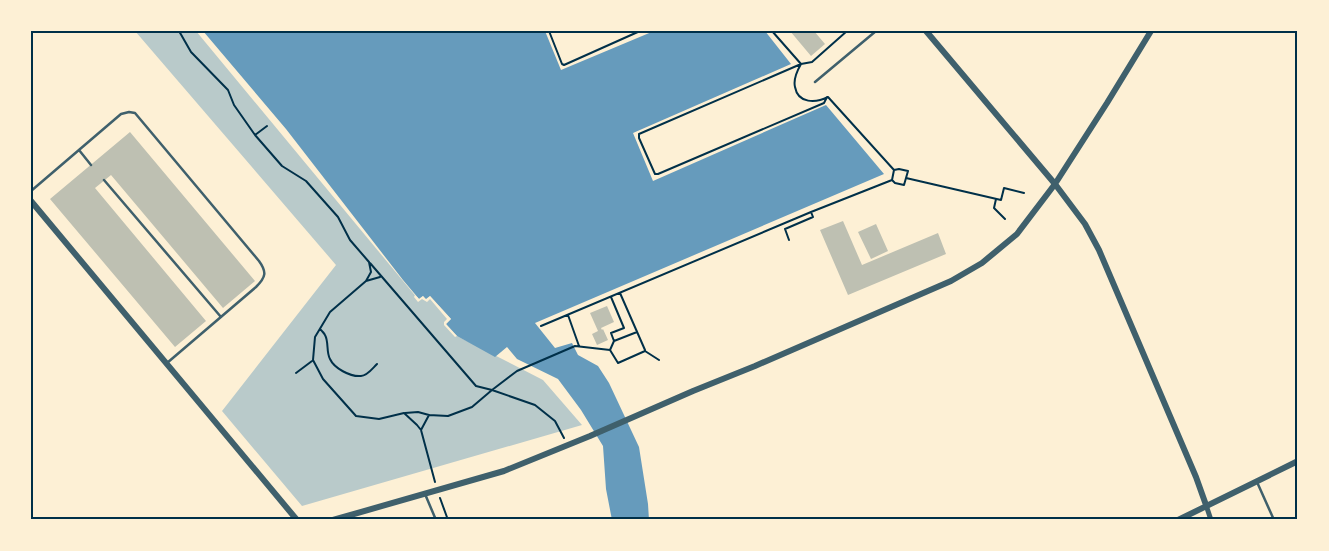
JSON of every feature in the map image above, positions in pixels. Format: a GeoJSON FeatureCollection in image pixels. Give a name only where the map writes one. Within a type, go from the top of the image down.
{"type":"FeatureCollection","features":[{"type":"Feature","properties":{"kind":"street"},"geometry":{"type":"LineString","coordinates":[[926,31],[1055,184],[1085,224],[1099,250],[1196,477],[1211,520]]}},
{"type":"Feature","properties":{"kind":"street"},"geometry":{"type":"LineString","coordinates":[[333,520],[504,470],[590,436],[951,280],[982,263],[1017,234],[1055,184],[1150,31]]}},
{"type":"Feature","properties":{"kind":"street"},"geometry":{"type":"LineString","coordinates":[[31,201],[297,520]]}},
{"type":"Feature","properties":{"kind":"street"},"geometry":{"type":"LineString","coordinates":[[1178,520],[1298,461]]}},
{"type":"Feature","properties":{"kind":"lane"},"geometry":{"type":"LineString","coordinates":[[815,82],[876,31]]}},
{"type":"Feature","properties":{"kind":"lane"},"geometry":{"type":"LineString","coordinates":[[31,191],[121,114],[135,113],[263,267],[265,274],[263,280],[256,287],[166,363]]}},
{"type":"Feature","properties":{"kind":"lane"},"geometry":{"type":"LineString","coordinates":[[79,150],[91,165]]}},
{"type":"Feature","properties":{"kind":"lane"},"geometry":{"type":"LineString","coordinates":[[104,180],[221,317]]}},
{"type":"Feature","properties":{"kind":"lane"},"geometry":{"type":"LineString","coordinates":[[1256,481],[1274,520]]}},
{"type":"Feature","properties":{"kind":"lane"},"geometry":{"type":"LineString","coordinates":[[425,494],[436,520]]}},
{"type":"Feature","properties":{"kind":"path"},"geometry":{"type":"LineString","coordinates":[[179,31],[191,52],[228,90],[234,105],[255,135],[282,166],[306,181],[338,217],[350,240],[476,386],[535,405],[555,421],[568,444]]}},
{"type":"Feature","properties":{"kind":"path"},"geometry":{"type":"LineString","coordinates":[[549,31],[564,65],[640,31]]}},
{"type":"Feature","properties":{"kind":"path"},"geometry":{"type":"LineString","coordinates":[[772,31],[801,64]]}},
{"type":"Feature","properties":{"kind":"path"},"geometry":{"type":"LineString","coordinates":[[828,97],[824,102],[654,174],[639,138],[639,134],[801,64],[812,62],[847,31]]}},
{"type":"Feature","properties":{"kind":"path"},"geometry":{"type":"LineString","coordinates":[[801,64],[796,76],[795,88],[797,93],[807,101],[814,102],[828,97]]}},
{"type":"Feature","properties":{"kind":"path"},"geometry":{"type":"LineString","coordinates":[[828,97],[894,170]]}},
{"type":"Feature","properties":{"kind":"path"},"geometry":{"type":"LineString","coordinates":[[255,135],[267,126]]}},
{"type":"Feature","properties":{"kind":"path"},"geometry":{"type":"LineString","coordinates":[[892,180],[895,184],[904,186],[908,171],[894,170]]}},
{"type":"Feature","properties":{"kind":"path"},"geometry":{"type":"LineString","coordinates":[[892,180],[894,170]]}},
{"type":"Feature","properties":{"kind":"path"},"geometry":{"type":"LineString","coordinates":[[906,178],[1001,200],[1004,188],[1024,192]]}},
{"type":"Feature","properties":{"kind":"path"},"geometry":{"type":"LineString","coordinates":[[542,326],[811,212],[892,180]]}},
{"type":"Feature","properties":{"kind":"path"},"geometry":{"type":"LineString","coordinates":[[996,199],[994,208],[1005,219]]}},
{"type":"Feature","properties":{"kind":"path"},"geometry":{"type":"LineString","coordinates":[[789,240],[785,230],[813,217],[811,212]]}},
{"type":"Feature","properties":{"kind":"path"},"geometry":{"type":"LineString","coordinates":[[369,262],[371,272],[366,281],[330,312],[315,337],[312,360],[322,379],[356,416],[379,419],[418,412],[448,416],[472,407],[517,371],[575,346],[610,350]]}},
{"type":"Feature","properties":{"kind":"path"},"geometry":{"type":"LineString","coordinates":[[366,281],[382,276]]}},
{"type":"Feature","properties":{"kind":"path"},"geometry":{"type":"LineString","coordinates":[[620,292],[645,351],[660,360]]}},
{"type":"Feature","properties":{"kind":"path"},"geometry":{"type":"LineString","coordinates":[[610,297],[624,328],[611,333],[614,341],[610,350]]}},
{"type":"Feature","properties":{"kind":"path"},"geometry":{"type":"LineString","coordinates":[[568,315],[579,346]]}},
{"type":"Feature","properties":{"kind":"path"},"geometry":{"type":"LineString","coordinates":[[320,329],[326,336],[329,357],[333,364],[344,372],[360,376],[366,374],[377,364]]}},
{"type":"Feature","properties":{"kind":"path"},"geometry":{"type":"LineString","coordinates":[[614,341],[637,332]]}},
{"type":"Feature","properties":{"kind":"path"},"geometry":{"type":"LineString","coordinates":[[610,350],[618,363],[645,351]]}},
{"type":"Feature","properties":{"kind":"path"},"geometry":{"type":"LineString","coordinates":[[296,373],[312,360]]}},
{"type":"Feature","properties":{"kind":"path"},"geometry":{"type":"LineString","coordinates":[[404,413],[421,430],[437,490],[448,520]]}},
{"type":"Feature","properties":{"kind":"path"},"geometry":{"type":"LineString","coordinates":[[421,430],[429,414]]}},
{"type":"Feature","properties":{"kind":"shaded area"},"geometry":{"type":"Polygon","coordinates":[[[135,31],[196,31],[418,299],[423,296],[430,296],[451,319],[457,336],[543,380],[582,425],[302,506],[222,411],[336,265],[135,31]]]}},
{"type":"Feature","properties":{"kind":"water"},"geometry":{"type":"Polygon","coordinates":[[[203,31],[545,31],[561,70],[654,31],[765,31],[791,64],[633,133],[653,181],[826,105],[884,174],[535,323],[555,348],[572,343],[578,355],[598,366],[609,383],[639,447],[649,520],[612,520],[606,489],[603,446],[581,410],[558,379],[517,359],[507,347],[495,357],[457,336],[446,324],[451,319],[430,296],[426,300],[423,296],[419,299],[286,129],[203,31]]]}},
{"type":"Feature","properties":{"kind":"pier"},"geometry":{"type":"Polygon","coordinates":[[[415,295],[419,299],[423,296],[426,299],[430,296],[451,319],[446,324],[457,336],[455,337],[444,325],[447,319],[430,299],[427,302],[422,299],[418,302],[414,297],[415,295]]]}},
{"type":"Feature","properties":{"kind":"building"},"geometry":{"type":"Polygon","coordinates":[[[790,31],[814,31],[825,44],[811,56],[790,31]]]}},
{"type":"Feature","properties":{"kind":"building"},"geometry":{"type":"Polygon","coordinates":[[[130,132],[255,281],[223,308],[111,175],[95,188],[206,321],[175,347],[50,199],[130,132]]]}},
{"type":"Feature","properties":{"kind":"building"},"geometry":{"type":"Polygon","coordinates":[[[843,221],[862,265],[938,233],[946,254],[848,295],[820,230],[843,221]]]}},
{"type":"Feature","properties":{"kind":"building"},"geometry":{"type":"Polygon","coordinates":[[[876,224],[888,251],[871,259],[858,232],[876,224]]]}},
{"type":"Feature","properties":{"kind":"building"},"geometry":{"type":"Polygon","coordinates":[[[607,306],[614,322],[601,328],[608,340],[597,345],[592,334],[598,331],[590,313],[607,306]]]}}]}
